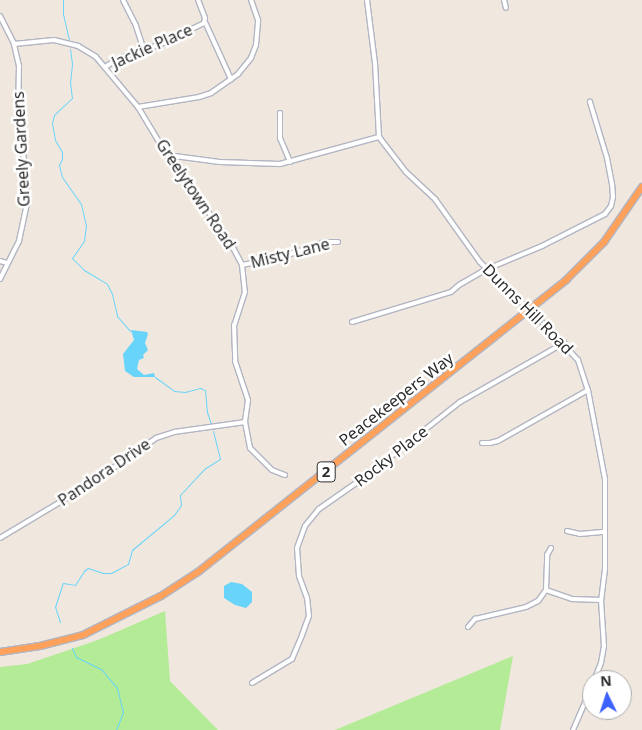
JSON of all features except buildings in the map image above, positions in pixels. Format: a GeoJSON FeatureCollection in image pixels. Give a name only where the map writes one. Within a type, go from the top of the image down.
{"type":"FeatureCollection","features":[{"type":"Feature","properties":{"kind":"highway","name":"Peacekeepers Way"},"geometry":{"type":"LineString","coordinates":[[0,653],[62,642],[83,635],[161,596],[207,566],[566,280],[604,242],[642,187]]}},
{"type":"Feature","properties":{"kind":"street"},"geometry":{"type":"LineString","coordinates":[[123,0],[136,26],[144,50]]}},
{"type":"Feature","properties":{"kind":"street","name":"Jackie Place"},"geometry":{"type":"LineString","coordinates":[[105,68],[118,59],[144,50],[204,22],[198,0]]}},
{"type":"Feature","properties":{"kind":"street"},"geometry":{"type":"LineString","coordinates":[[138,107],[198,97],[211,93],[231,80],[248,62],[256,45],[258,20],[251,0]]}},
{"type":"Feature","properties":{"kind":"street"},"geometry":{"type":"LineString","coordinates":[[167,155],[220,162],[280,164],[379,137],[375,63],[367,0]]}},
{"type":"Feature","properties":{"kind":"street"},"geometry":{"type":"LineString","coordinates":[[504,0],[506,8]]}},
{"type":"Feature","properties":{"kind":"street"},"geometry":{"type":"LineString","coordinates":[[0,16],[14,44]]}},
{"type":"Feature","properties":{"kind":"street"},"geometry":{"type":"LineString","coordinates":[[204,22],[231,80]]}},
{"type":"Feature","properties":{"kind":"street","name":"Greelytown Road"},"geometry":{"type":"LineString","coordinates":[[14,44],[38,40],[67,42],[96,57],[138,107],[167,155],[230,242],[242,265],[245,292],[234,325],[235,361],[248,400],[245,422],[250,448],[272,470],[285,475]]}},
{"type":"Feature","properties":{"kind":"street","name":"Greely Gardens"},"geometry":{"type":"LineString","coordinates":[[0,279],[19,241],[27,202],[26,166],[18,121],[19,66],[14,44]]}},
{"type":"Feature","properties":{"kind":"street"},"geometry":{"type":"LineString","coordinates":[[352,322],[450,292],[459,284],[487,269],[542,246],[605,214],[611,206],[613,197],[609,167],[590,102]]}},
{"type":"Feature","properties":{"kind":"street"},"geometry":{"type":"LineString","coordinates":[[280,113],[279,135],[290,162]]}},
{"type":"Feature","properties":{"kind":"street","name":"Dunns Hill Road"},"geometry":{"type":"LineString","coordinates":[[379,137],[406,172],[436,199],[487,269],[564,343],[578,360],[588,390],[605,482],[605,569],[601,600],[603,651],[597,670]]}},
{"type":"Feature","properties":{"kind":"street","name":"Misty Lane"},"geometry":{"type":"LineString","coordinates":[[242,265],[282,257],[325,242],[338,242]]}},
{"type":"Feature","properties":{"kind":"street"},"geometry":{"type":"LineString","coordinates":[[0,261],[7,263]]}},
{"type":"Feature","properties":{"kind":"street","name":"Rocky Place"},"geometry":{"type":"LineString","coordinates":[[252,683],[292,659],[302,635],[309,616],[307,598],[299,576],[297,548],[305,526],[319,509],[369,474],[460,402],[564,343]]}},
{"type":"Feature","properties":{"kind":"street"},"geometry":{"type":"LineString","coordinates":[[482,442],[490,444],[498,441],[588,390]]}},
{"type":"Feature","properties":{"kind":"street","name":"Pandora Drive"},"geometry":{"type":"LineString","coordinates":[[0,538],[88,486],[156,438],[174,432],[245,422]]}},
{"type":"Feature","properties":{"kind":"street"},"geometry":{"type":"LineString","coordinates":[[566,531],[580,534],[605,532]]}},
{"type":"Feature","properties":{"kind":"street"},"geometry":{"type":"LineString","coordinates":[[468,627],[475,619],[530,606],[538,601],[546,590],[547,555],[551,548]]}},
{"type":"Feature","properties":{"kind":"street"},"geometry":{"type":"LineString","coordinates":[[546,590],[572,599],[601,600]]}},
{"type":"Feature","properties":{"kind":"street"},"geometry":{"type":"LineString","coordinates":[[573,730],[582,709]]}},
{"type":"Feature","properties":{"kind":"green space"},"geometry":{"type":"Polygon","coordinates":[[[165,611],[170,681],[218,730],[0,730],[0,667],[27,664],[98,640],[165,611]]]}},
{"type":"Feature","properties":{"kind":"green space"},"geometry":{"type":"Polygon","coordinates":[[[513,656],[500,730],[335,730],[513,656]]]}},
{"type":"Feature","properties":{"kind":"water"},"geometry":{"type":"Polygon","coordinates":[[[131,330],[147,332],[145,343],[148,350],[143,355],[144,358],[139,360],[137,369],[144,375],[154,373],[155,377],[134,377],[125,371],[123,354],[134,340],[131,330]]]}},
{"type":"Feature","properties":{"kind":"water"},"geometry":{"type":"Polygon","coordinates":[[[231,582],[242,584],[252,592],[252,602],[246,608],[235,605],[224,598],[224,586],[231,582]]]}},
{"type":"Feature","properties":{"kind":"waterway"},"geometry":{"type":"LineString","coordinates":[[63,0],[63,14],[69,39]]}},
{"type":"Feature","properties":{"kind":"waterway"},"geometry":{"type":"LineString","coordinates":[[70,49],[72,98],[54,115],[52,123],[55,140],[62,152],[62,159],[59,165],[62,177],[81,204],[86,225],[84,241],[72,258],[84,270],[107,284],[112,294],[117,316],[130,331]]}},
{"type":"Feature","properties":{"kind":"waterway"},"geometry":{"type":"LineString","coordinates":[[155,377],[174,391],[185,392],[200,388],[205,390],[207,412],[211,424]]}},
{"type":"Feature","properties":{"kind":"waterway"},"geometry":{"type":"LineString","coordinates":[[60,622],[55,607],[63,583],[75,585],[88,568],[103,573],[111,573],[128,564],[132,550],[174,515],[181,505],[180,495],[204,469],[220,459],[213,431]]}},
{"type":"Feature","properties":{"kind":"waterway"},"geometry":{"type":"LineString","coordinates":[[72,648],[76,657],[101,669],[117,688],[123,712],[116,730]]}}]}
